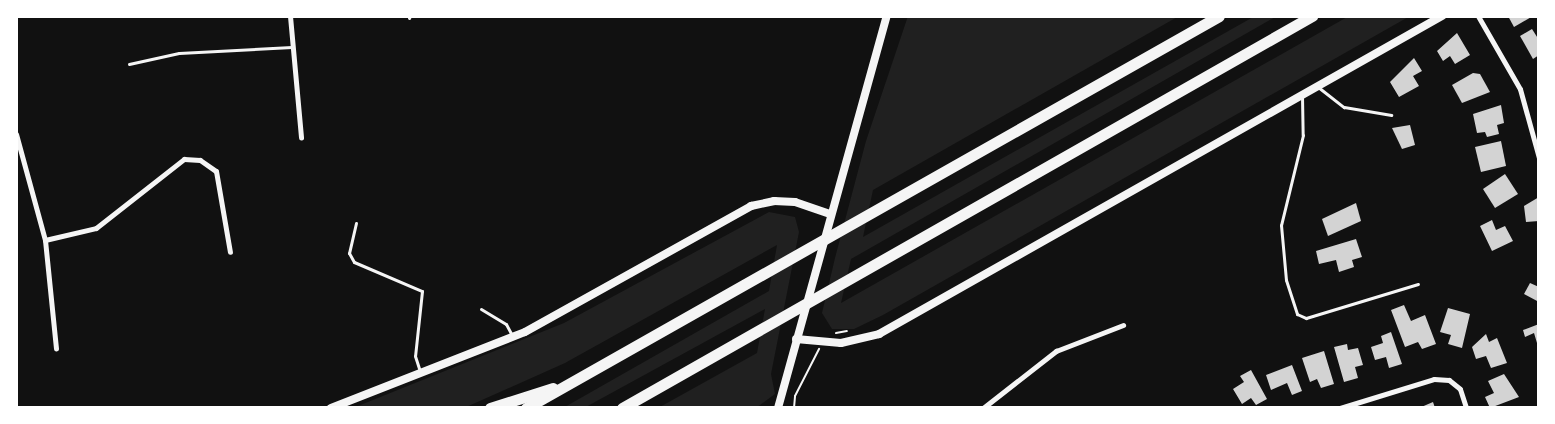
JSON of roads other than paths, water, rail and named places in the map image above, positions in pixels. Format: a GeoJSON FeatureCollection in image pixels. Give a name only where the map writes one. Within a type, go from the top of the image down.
{"type":"FeatureCollection","features":[{"type":"Feature","properties":{"kind":"highway"},"geometry":{"type":"LineString","coordinates":[[526,408],[740,289],[1220,16]]}},
{"type":"Feature","properties":{"kind":"highway"},"geometry":{"type":"LineString","coordinates":[[622,408],[745,337],[890,258],[1312,16]]}},
{"type":"Feature","properties":{"kind":"highway"},"geometry":{"type":"LineString","coordinates":[[490,408],[566,385]]}},
{"type":"Feature","properties":{"kind":"street"},"geometry":{"type":"LineString","coordinates":[[290,16],[301,138]]}},
{"type":"Feature","properties":{"kind":"street"},"geometry":{"type":"LineString","coordinates":[[778,408],[830,214],[887,16]]}},
{"type":"Feature","properties":{"kind":"street"},"geometry":{"type":"LineString","coordinates":[[796,339],[840,343],[879,334],[1442,16]]}},
{"type":"Feature","properties":{"kind":"street"},"geometry":{"type":"LineString","coordinates":[[1478,16],[1520,89],[1539,158]]}},
{"type":"Feature","properties":{"kind":"street"},"geometry":{"type":"LineString","coordinates":[[16,134],[45,240],[56,348]]}},
{"type":"Feature","properties":{"kind":"street"},"geometry":{"type":"LineString","coordinates":[[45,240],[96,228],[184,159],[192,160],[216,171],[230,252]]}},
{"type":"Feature","properties":{"kind":"street"},"geometry":{"type":"LineString","coordinates":[[331,408],[513,338],[751,206],[774,201],[795,202],[830,214]]}},
{"type":"Feature","properties":{"kind":"street"},"geometry":{"type":"LineString","coordinates":[[983,408],[1056,350],[1123,326]]}},
{"type":"Feature","properties":{"kind":"street"},"geometry":{"type":"LineString","coordinates":[[1340,408],[1434,379],[1449,380],[1460,389],[1466,408]]}},
{"type":"Feature","properties":{"kind":"lane"},"geometry":{"type":"LineString","coordinates":[[129,64],[179,53],[293,47]]}},
{"type":"Feature","properties":{"kind":"lane"},"geometry":{"type":"LineString","coordinates":[[1318,87],[1344,106],[1391,115]]}},
{"type":"Feature","properties":{"kind":"lane"},"geometry":{"type":"LineString","coordinates":[[1302,96],[1302,136],[1281,225],[1286,280],[1297,314],[1306,318],[1418,284]]}},
{"type":"Feature","properties":{"kind":"lane"},"geometry":{"type":"LineString","coordinates":[[356,223],[349,253],[354,262],[422,291],[415,356],[420,374]]}},
{"type":"Feature","properties":{"kind":"lane"},"geometry":{"type":"LineString","coordinates":[[481,309],[506,324],[513,338]]}}]}
